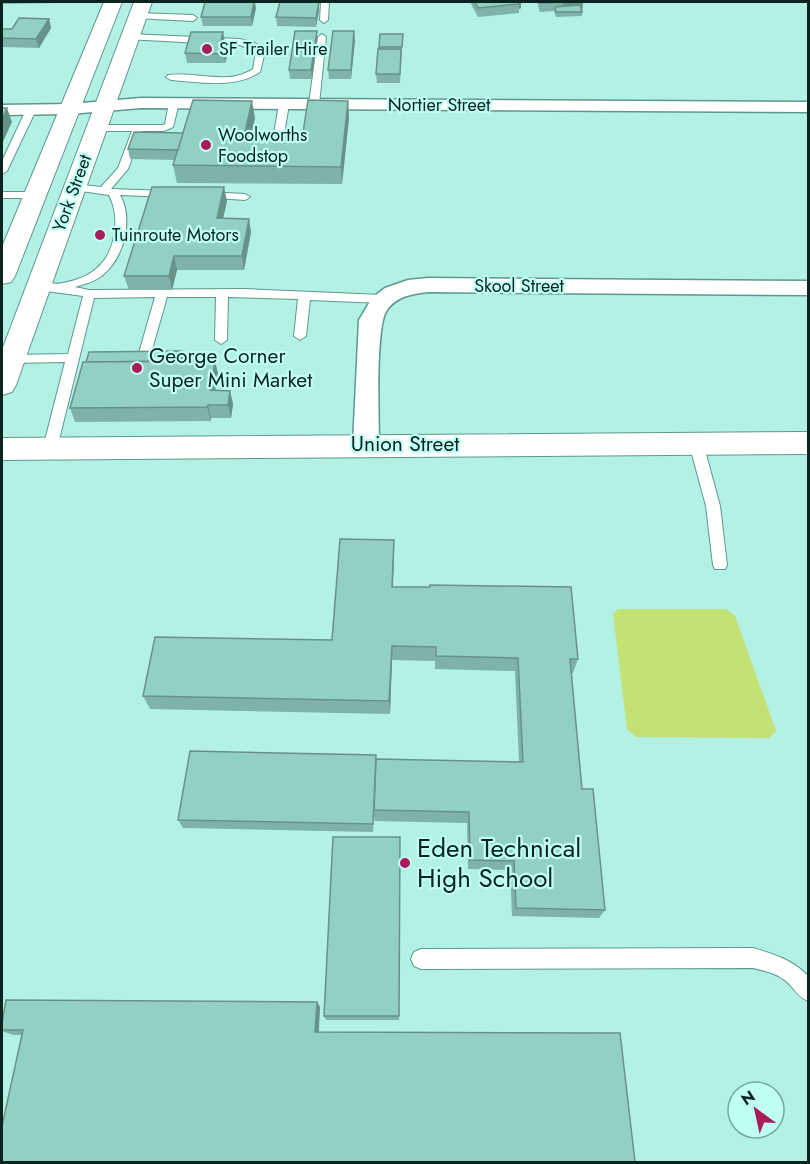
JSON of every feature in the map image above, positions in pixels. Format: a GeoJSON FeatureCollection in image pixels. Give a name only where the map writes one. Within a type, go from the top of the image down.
{"type":"FeatureCollection","features":[{"type":"Feature","properties":{"kind":"main road","name":"York Street"},"geometry":{"type":"LineString","coordinates":[[2,276],[113,2]]}},
{"type":"Feature","properties":{"kind":"main road","name":"York Street"},"geometry":{"type":"LineString","coordinates":[[2,385],[136,18]]}},
{"type":"Feature","properties":{"kind":"main road","name":"Union Street"},"geometry":{"type":"LineString","coordinates":[[2,448],[808,443]]}},
{"type":"Feature","properties":{"kind":"street","name":"Nortier Street"},"geometry":{"type":"LineString","coordinates":[[2,110],[174,103],[808,107]]}},
{"type":"Feature","properties":{"kind":"street","name":"Skool Street"},"geometry":{"type":"LineString","coordinates":[[382,299],[399,289],[428,285],[808,288]]}},
{"type":"Feature","properties":{"kind":"street"},"geometry":{"type":"LineString","coordinates":[[366,444],[370,320],[377,304],[382,299]]}},
{"type":"Feature","properties":{"kind":"lane"},"geometry":{"type":"LineString","coordinates":[[324,20],[325,2]]}},
{"type":"Feature","properties":{"kind":"lane"},"geometry":{"type":"LineString","coordinates":[[136,18],[193,18]]}},
{"type":"Feature","properties":{"kind":"lane"},"geometry":{"type":"LineString","coordinates":[[136,18],[252,45],[261,51],[257,70],[246,77],[225,79],[171,77]]}},
{"type":"Feature","properties":{"kind":"lane"},"geometry":{"type":"LineString","coordinates":[[314,104],[322,37]]}},
{"type":"Feature","properties":{"kind":"lane"},"geometry":{"type":"LineString","coordinates":[[96,128],[164,128],[170,126],[174,103]]}},
{"type":"Feature","properties":{"kind":"lane"},"geometry":{"type":"LineString","coordinates":[[279,134],[284,104]]}},
{"type":"Feature","properties":{"kind":"lane"},"geometry":{"type":"LineString","coordinates":[[2,171],[31,110]]}},
{"type":"Feature","properties":{"kind":"lane"},"geometry":{"type":"LineString","coordinates":[[108,191],[123,169],[138,128]]}},
{"type":"Feature","properties":{"kind":"lane"},"geometry":{"type":"LineString","coordinates":[[74,187],[108,191],[245,197]]}},
{"type":"Feature","properties":{"kind":"lane"},"geometry":{"type":"LineString","coordinates":[[62,288],[100,272],[112,256],[122,221],[122,209],[108,191]]}},
{"type":"Feature","properties":{"kind":"lane"},"geometry":{"type":"LineString","coordinates":[[2,195],[34,195]]}},
{"type":"Feature","properties":{"kind":"lane"},"geometry":{"type":"LineString","coordinates":[[38,286],[89,294],[222,294],[382,299]]}},
{"type":"Feature","properties":{"kind":"lane"},"geometry":{"type":"LineString","coordinates":[[50,448],[89,294]]}},
{"type":"Feature","properties":{"kind":"lane"},"geometry":{"type":"LineString","coordinates":[[145,353],[162,294]]}},
{"type":"Feature","properties":{"kind":"lane"},"geometry":{"type":"LineString","coordinates":[[221,340],[222,294]]}},
{"type":"Feature","properties":{"kind":"lane"},"geometry":{"type":"LineString","coordinates":[[300,336],[304,296]]}},
{"type":"Feature","properties":{"kind":"lane"},"geometry":{"type":"LineString","coordinates":[[11,358],[73,358]]}},
{"type":"Feature","properties":{"kind":"lane"},"geometry":{"type":"LineString","coordinates":[[696,443],[713,506],[720,565]]}},
{"type":"Feature","properties":{"kind":"lane"},"geometry":{"type":"LineString","coordinates":[[421,958],[753,958],[779,965],[796,975],[808,991]]}},
{"type":"Feature","properties":{"kind":"green space"},"geometry":{"type":"Polygon","coordinates":[[[618,609],[726,609],[735,616],[776,731],[769,738],[636,737],[627,729],[613,614],[618,609]]]}},
{"type":"Feature","properties":{"kind":"building"},"geometry":{"type":"Polygon","coordinates":[[[205,2],[254,2],[251,17],[201,17],[205,2]]]}},
{"type":"Feature","properties":{"kind":"building"},"geometry":{"type":"Polygon","coordinates":[[[280,2],[319,2],[316,18],[276,17],[280,2]]]}},
{"type":"Feature","properties":{"kind":"building"},"geometry":{"type":"Polygon","coordinates":[[[475,2],[518,2],[519,4],[478,8],[475,2]]]}},
{"type":"Feature","properties":{"kind":"building"},"geometry":{"type":"Polygon","coordinates":[[[580,5],[582,12],[556,12],[555,7],[580,5]]]}},
{"type":"Feature","properties":{"kind":"building"},"geometry":{"type":"Polygon","coordinates":[[[19,18],[49,19],[36,39],[2,38],[2,29],[12,29],[19,18]]]}},
{"type":"Feature","properties":{"kind":"building"},"geometry":{"type":"Polygon","coordinates":[[[295,31],[317,31],[311,70],[289,70],[295,31]]]}},
{"type":"Feature","properties":{"kind":"building"},"geometry":{"type":"Polygon","coordinates":[[[333,31],[354,31],[351,70],[328,70],[333,31]]]}},
{"type":"Feature","properties":{"kind":"building"},"geometry":{"type":"Polygon","coordinates":[[[191,32],[223,32],[220,46],[226,46],[224,54],[185,53],[191,32]]]}},
{"type":"Feature","properties":{"kind":"building"},"geometry":{"type":"Polygon","coordinates":[[[380,34],[403,34],[402,47],[379,47],[380,34]]]}},
{"type":"Feature","properties":{"kind":"building"},"geometry":{"type":"Polygon","coordinates":[[[378,49],[401,49],[400,74],[376,74],[378,49]]]}},
{"type":"Feature","properties":{"kind":"building"},"geometry":{"type":"Polygon","coordinates":[[[193,100],[252,101],[245,132],[303,133],[308,100],[348,101],[341,167],[173,165],[193,100]]]}},
{"type":"Feature","properties":{"kind":"building"},"geometry":{"type":"Polygon","coordinates":[[[2,108],[7,108],[2,119],[2,108]]]}},
{"type":"Feature","properties":{"kind":"building"},"geometry":{"type":"Polygon","coordinates":[[[134,132],[183,133],[178,150],[128,149],[134,132]]]}},
{"type":"Feature","properties":{"kind":"building"},"geometry":{"type":"Polygon","coordinates":[[[152,187],[224,187],[217,218],[249,219],[242,256],[174,256],[169,276],[124,276],[152,187]]]}},
{"type":"Feature","properties":{"kind":"building"},"geometry":{"type":"Polygon","coordinates":[[[182,351],[180,361],[86,362],[89,352],[182,351]]]}},
{"type":"Feature","properties":{"kind":"building"},"geometry":{"type":"Polygon","coordinates":[[[215,361],[210,390],[230,391],[228,405],[70,408],[83,362],[215,361]]]}},
{"type":"Feature","properties":{"kind":"building"},"geometry":{"type":"Polygon","coordinates":[[[340,539],[394,540],[392,587],[430,587],[430,585],[571,587],[578,659],[570,659],[582,789],[593,789],[605,910],[516,908],[514,861],[470,860],[469,812],[374,810],[376,759],[523,762],[518,658],[436,656],[436,647],[392,646],[389,701],[143,696],[155,637],[332,640],[340,539]]]}},
{"type":"Feature","properties":{"kind":"building"},"geometry":{"type":"Polygon","coordinates":[[[190,751],[376,755],[373,824],[178,820],[190,751]]]}},
{"type":"Feature","properties":{"kind":"building"},"geometry":{"type":"Polygon","coordinates":[[[333,837],[400,837],[399,1016],[324,1016],[333,837]]]}},
{"type":"Feature","properties":{"kind":"building"},"geometry":{"type":"Polygon","coordinates":[[[6,1000],[317,1002],[315,1032],[620,1033],[635,1162],[2,1162],[2,1126],[23,1030],[2,1030],[6,1000]]]}},
{"type":"Feature","properties":{"kind":"place","name":"SF Trailer Hire"},"geometry":{"type":"Point","coordinates":[207,49]}},
{"type":"Feature","properties":{"kind":"place","name":"Woolworths Foodstop"},"geometry":{"type":"Point","coordinates":[206,145]}},
{"type":"Feature","properties":{"kind":"place","name":"Tuinroute Motors"},"geometry":{"type":"Point","coordinates":[100,235]}},
{"type":"Feature","properties":{"kind":"place","name":"George Corner Super Mini Market"},"geometry":{"type":"Point","coordinates":[137,368]}},
{"type":"Feature","properties":{"kind":"place","name":"Eden Technical High School"},"geometry":{"type":"Point","coordinates":[405,863]}}]}
